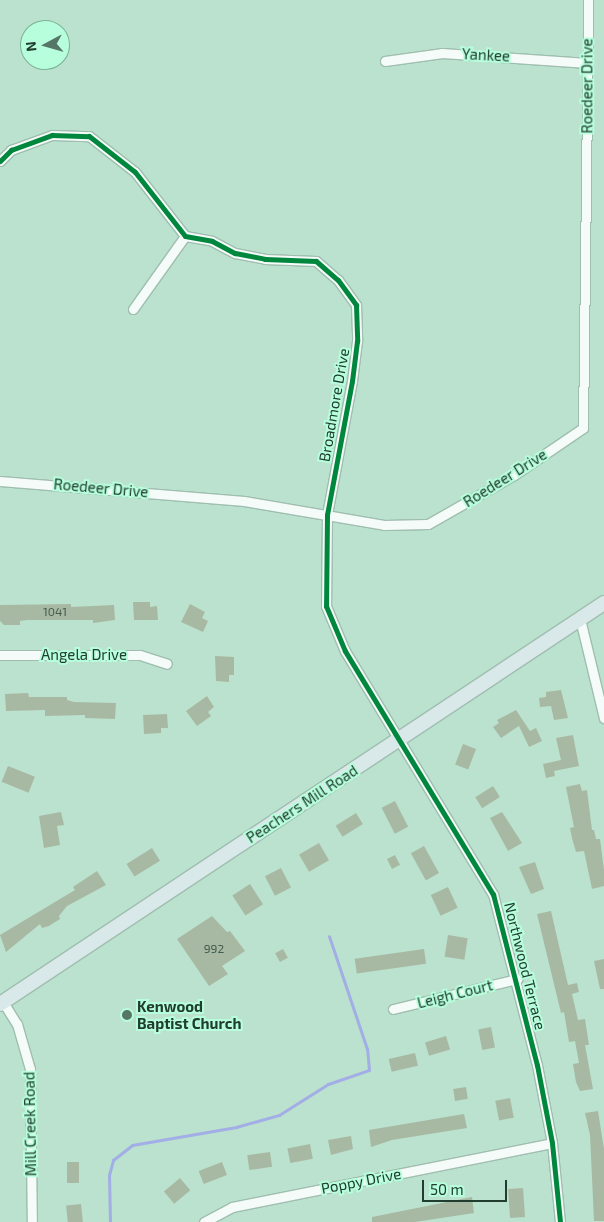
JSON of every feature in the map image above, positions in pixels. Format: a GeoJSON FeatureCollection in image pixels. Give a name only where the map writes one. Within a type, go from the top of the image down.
{"type":"FeatureCollection","features":[{"type":"Feature","properties":{"kind":"main road","name":"Peachers Mill Road"},"geometry":{"type":"LineString","coordinates":[[1,1003],[604,603]]}},
{"type":"Feature","properties":{"kind":"street","name":"Roedeer Drive"},"geometry":{"type":"LineString","coordinates":[[0,481],[244,501],[384,525],[428,524],[514,475],[583,428],[588,0]]}},
{"type":"Feature","properties":{"kind":"street","name":"Yankee"},"geometry":{"type":"LineString","coordinates":[[385,61],[442,54],[588,63]]}},
{"type":"Feature","properties":{"kind":"street"},"geometry":{"type":"LineString","coordinates":[[0,160],[11,150],[52,135],[89,136],[136,172],[185,236],[133,309]]}},
{"type":"Feature","properties":{"kind":"street","name":"Broadmore Drive"},"geometry":{"type":"LineString","coordinates":[[185,236],[212,241],[235,253],[265,259],[316,261],[338,280],[356,305],[357,342],[352,381],[327,516],[326,606],[345,651],[392,724],[399,740]]}},
{"type":"Feature","properties":{"kind":"street"},"geometry":{"type":"LineString","coordinates":[[580,619],[604,718]]}},
{"type":"Feature","properties":{"kind":"street","name":"Angela Drive"},"geometry":{"type":"LineString","coordinates":[[0,655],[140,655],[167,664]]}},
{"type":"Feature","properties":{"kind":"street","name":"Northwood Terrace"},"geometry":{"type":"LineString","coordinates":[[399,740],[490,886],[517,979],[552,1143],[560,1222]]}},
{"type":"Feature","properties":{"kind":"street","name":"Leigh Court"},"geometry":{"type":"LineString","coordinates":[[393,1009],[517,979]]}},
{"type":"Feature","properties":{"kind":"street","name":"Mill Creek Road"},"geometry":{"type":"LineString","coordinates":[[1,1003],[17,1024],[30,1068],[32,1222]]}},
{"type":"Feature","properties":{"kind":"street","name":"Poppy Drive"},"geometry":{"type":"LineString","coordinates":[[204,1222],[232,1207],[552,1143]]}},
{"type":"Feature","properties":{"kind":"building"},"geometry":{"type":"Polygon","coordinates":[[[133,602],[150,602],[150,607],[157,606],[158,620],[134,620],[133,602]]]}},
{"type":"Feature","properties":{"kind":"building"},"geometry":{"type":"Polygon","coordinates":[[[71,604],[71,607],[114,605],[115,620],[93,623],[93,620],[27,620],[20,621],[20,625],[4,625],[0,621],[0,605],[71,604]]]}},
{"type":"Feature","properties":{"kind":"building"},"geometry":{"type":"Polygon","coordinates":[[[190,604],[205,612],[202,618],[208,621],[203,632],[181,622],[190,604]]]}},
{"type":"Feature","properties":{"kind":"building"},"geometry":{"type":"Polygon","coordinates":[[[215,656],[234,657],[234,675],[229,675],[229,682],[216,681],[215,656]]]}},
{"type":"Feature","properties":{"kind":"building"},"geometry":{"type":"Polygon","coordinates":[[[561,690],[568,718],[554,720],[551,706],[540,707],[539,698],[546,697],[546,692],[561,690]]]}},
{"type":"Feature","properties":{"kind":"building"},"geometry":{"type":"Polygon","coordinates":[[[28,693],[29,697],[67,697],[67,700],[74,702],[116,703],[115,719],[85,718],[85,715],[45,716],[45,710],[6,711],[5,694],[28,693]]]}},
{"type":"Feature","properties":{"kind":"building"},"geometry":{"type":"Polygon","coordinates":[[[207,696],[214,707],[208,712],[211,716],[197,726],[186,711],[207,696]]]}},
{"type":"Feature","properties":{"kind":"building"},"geometry":{"type":"Polygon","coordinates":[[[516,710],[530,731],[536,728],[542,741],[529,747],[519,726],[501,738],[493,727],[499,723],[497,720],[516,710]]]}},
{"type":"Feature","properties":{"kind":"building"},"geometry":{"type":"Polygon","coordinates":[[[167,714],[168,728],[161,728],[161,733],[144,734],[143,715],[167,714]]]}},
{"type":"Feature","properties":{"kind":"building"},"geometry":{"type":"Polygon","coordinates":[[[573,735],[579,766],[554,771],[555,776],[546,778],[543,764],[561,760],[556,738],[573,735]]]}},
{"type":"Feature","properties":{"kind":"building"},"geometry":{"type":"Polygon","coordinates":[[[463,744],[476,749],[468,770],[455,765],[463,744]]]}},
{"type":"Feature","properties":{"kind":"building"},"geometry":{"type":"Polygon","coordinates":[[[8,766],[35,777],[29,793],[2,782],[8,766]]]}},
{"type":"Feature","properties":{"kind":"building"},"geometry":{"type":"Polygon","coordinates":[[[580,784],[582,791],[587,790],[592,830],[594,830],[596,839],[600,839],[604,870],[604,886],[592,889],[584,851],[576,852],[570,828],[574,827],[566,787],[580,784]]]}},
{"type":"Feature","properties":{"kind":"building"},"geometry":{"type":"Polygon","coordinates":[[[493,786],[500,797],[482,808],[475,797],[493,786]]]}},
{"type":"Feature","properties":{"kind":"building"},"geometry":{"type":"Polygon","coordinates":[[[395,801],[408,827],[395,834],[382,808],[395,801]]]}},
{"type":"Feature","properties":{"kind":"building"},"geometry":{"type":"Polygon","coordinates":[[[61,812],[64,825],[57,826],[60,845],[44,848],[39,816],[61,812]]]}},
{"type":"Feature","properties":{"kind":"building"},"geometry":{"type":"Polygon","coordinates":[[[502,812],[522,843],[508,851],[490,818],[502,812]]]}},
{"type":"Feature","properties":{"kind":"building"},"geometry":{"type":"Polygon","coordinates":[[[356,813],[363,824],[343,837],[336,826],[356,813]]]}},
{"type":"Feature","properties":{"kind":"building"},"geometry":{"type":"Polygon","coordinates":[[[319,843],[329,860],[309,872],[299,854],[319,843]]]}},
{"type":"Feature","properties":{"kind":"building"},"geometry":{"type":"Polygon","coordinates":[[[424,846],[439,873],[426,880],[411,853],[424,846]]]}},
{"type":"Feature","properties":{"kind":"building"},"geometry":{"type":"Polygon","coordinates":[[[152,848],[160,861],[135,877],[127,864],[152,848]]]}},
{"type":"Feature","properties":{"kind":"building"},"geometry":{"type":"Polygon","coordinates":[[[395,855],[400,865],[392,869],[387,859],[395,855]]]}},
{"type":"Feature","properties":{"kind":"building"},"geometry":{"type":"Polygon","coordinates":[[[535,862],[544,889],[531,894],[519,867],[535,862]]]}},
{"type":"Feature","properties":{"kind":"building"},"geometry":{"type":"Polygon","coordinates":[[[281,868],[291,888],[275,896],[265,876],[281,868]]]}},
{"type":"Feature","properties":{"kind":"building"},"geometry":{"type":"Polygon","coordinates":[[[97,871],[106,885],[67,906],[59,916],[60,919],[49,926],[42,928],[40,924],[6,952],[0,935],[75,890],[73,887],[97,871]]]}},
{"type":"Feature","properties":{"kind":"building"},"geometry":{"type":"Polygon","coordinates":[[[250,884],[263,904],[245,916],[232,895],[250,884]]]}},
{"type":"Feature","properties":{"kind":"building"},"geometry":{"type":"Polygon","coordinates":[[[448,887],[458,908],[441,916],[431,895],[448,887]]]}},
{"type":"Feature","properties":{"kind":"building"},"geometry":{"type":"Polygon","coordinates":[[[551,911],[568,985],[577,983],[579,992],[572,994],[578,1020],[585,1019],[589,1045],[585,1045],[593,1089],[580,1091],[576,1082],[573,1064],[579,1063],[575,1041],[569,1042],[564,1012],[561,1013],[537,914],[551,911]]]}},
{"type":"Feature","properties":{"kind":"building"},"geometry":{"type":"Polygon","coordinates":[[[212,916],[227,932],[230,931],[245,951],[222,966],[228,974],[209,986],[177,939],[212,916]]]}},
{"type":"Feature","properties":{"kind":"building"},"geometry":{"type":"Polygon","coordinates":[[[448,935],[468,938],[464,960],[445,957],[448,935]]]}},
{"type":"Feature","properties":{"kind":"building"},"geometry":{"type":"Polygon","coordinates":[[[283,949],[288,958],[280,962],[275,953],[283,949]]]}},
{"type":"Feature","properties":{"kind":"building"},"geometry":{"type":"Polygon","coordinates":[[[424,949],[426,964],[357,974],[355,959],[424,949]]]}},
{"type":"Feature","properties":{"kind":"building"},"geometry":{"type":"Polygon","coordinates":[[[604,959],[604,989],[600,989],[594,961],[604,959]]]}},
{"type":"Feature","properties":{"kind":"building"},"geometry":{"type":"Polygon","coordinates":[[[491,1027],[495,1048],[482,1050],[478,1029],[491,1027]]]}},
{"type":"Feature","properties":{"kind":"building"},"geometry":{"type":"Polygon","coordinates":[[[446,1036],[450,1049],[429,1056],[425,1042],[446,1036]]]}},
{"type":"Feature","properties":{"kind":"building"},"geometry":{"type":"Polygon","coordinates":[[[415,1053],[418,1066],[392,1072],[389,1059],[415,1053]]]}},
{"type":"Feature","properties":{"kind":"building"},"geometry":{"type":"Polygon","coordinates":[[[466,1087],[468,1099],[455,1101],[453,1089],[466,1087]]]}},
{"type":"Feature","properties":{"kind":"building"},"geometry":{"type":"Polygon","coordinates":[[[510,1098],[514,1118],[499,1120],[495,1101],[510,1098]]]}},
{"type":"Feature","properties":{"kind":"building"},"geometry":{"type":"Polygon","coordinates":[[[598,1111],[604,1149],[604,1221],[594,1221],[590,1135],[585,1113],[598,1111]]]}},
{"type":"Feature","properties":{"kind":"building"},"geometry":{"type":"Polygon","coordinates":[[[464,1114],[467,1128],[392,1140],[371,1147],[369,1130],[464,1114]]]}},
{"type":"Feature","properties":{"kind":"building"},"geometry":{"type":"Polygon","coordinates":[[[351,1136],[353,1149],[331,1155],[328,1140],[351,1136]]]}},
{"type":"Feature","properties":{"kind":"building"},"geometry":{"type":"Polygon","coordinates":[[[310,1144],[313,1159],[290,1163],[287,1148],[310,1144]]]}},
{"type":"Feature","properties":{"kind":"building"},"geometry":{"type":"Polygon","coordinates":[[[270,1152],[272,1167],[249,1170],[247,1155],[270,1152]]]}},
{"type":"Feature","properties":{"kind":"building"},"geometry":{"type":"Polygon","coordinates":[[[67,1162],[79,1162],[79,1183],[67,1183],[67,1162]]]}},
{"type":"Feature","properties":{"kind":"building"},"geometry":{"type":"Polygon","coordinates":[[[222,1162],[227,1175],[204,1184],[199,1171],[222,1162]]]}},
{"type":"Feature","properties":{"kind":"building"},"geometry":{"type":"Polygon","coordinates":[[[180,1178],[190,1190],[174,1204],[164,1191],[180,1178]]]}},
{"type":"Feature","properties":{"kind":"building"},"geometry":{"type":"Polygon","coordinates":[[[523,1188],[525,1217],[510,1218],[508,1189],[523,1188]]]}},
{"type":"Feature","properties":{"kind":"building"},"geometry":{"type":"Polygon","coordinates":[[[472,1197],[474,1213],[415,1222],[372,1222],[372,1217],[472,1197]]]}},
{"type":"Feature","properties":{"kind":"building"},"geometry":{"type":"Polygon","coordinates":[[[81,1204],[83,1222],[68,1222],[66,1206],[81,1204]]]}},
{"type":"Feature","properties":{"kind":"waterway"},"geometry":{"type":"LineString","coordinates":[[110,1222],[109,1175],[113,1160],[132,1145],[236,1127],[279,1115],[328,1084],[369,1070],[367,1049],[329,936]]}},
{"type":"Feature","properties":{"kind":"cycle path"},"geometry":{"type":"LineString","coordinates":[[0,161],[11,150],[52,135],[89,136],[135,172],[185,236],[212,241],[235,253],[265,259],[316,261],[338,280],[356,305],[357,341],[352,381],[327,515],[326,606],[345,651],[493,894],[537,1065],[552,1143],[560,1222]]}},
{"type":"Feature","properties":{"kind":"place","name":"Kenwood Baptist Church"},"geometry":{"type":"Point","coordinates":[127,1015]}}]}
